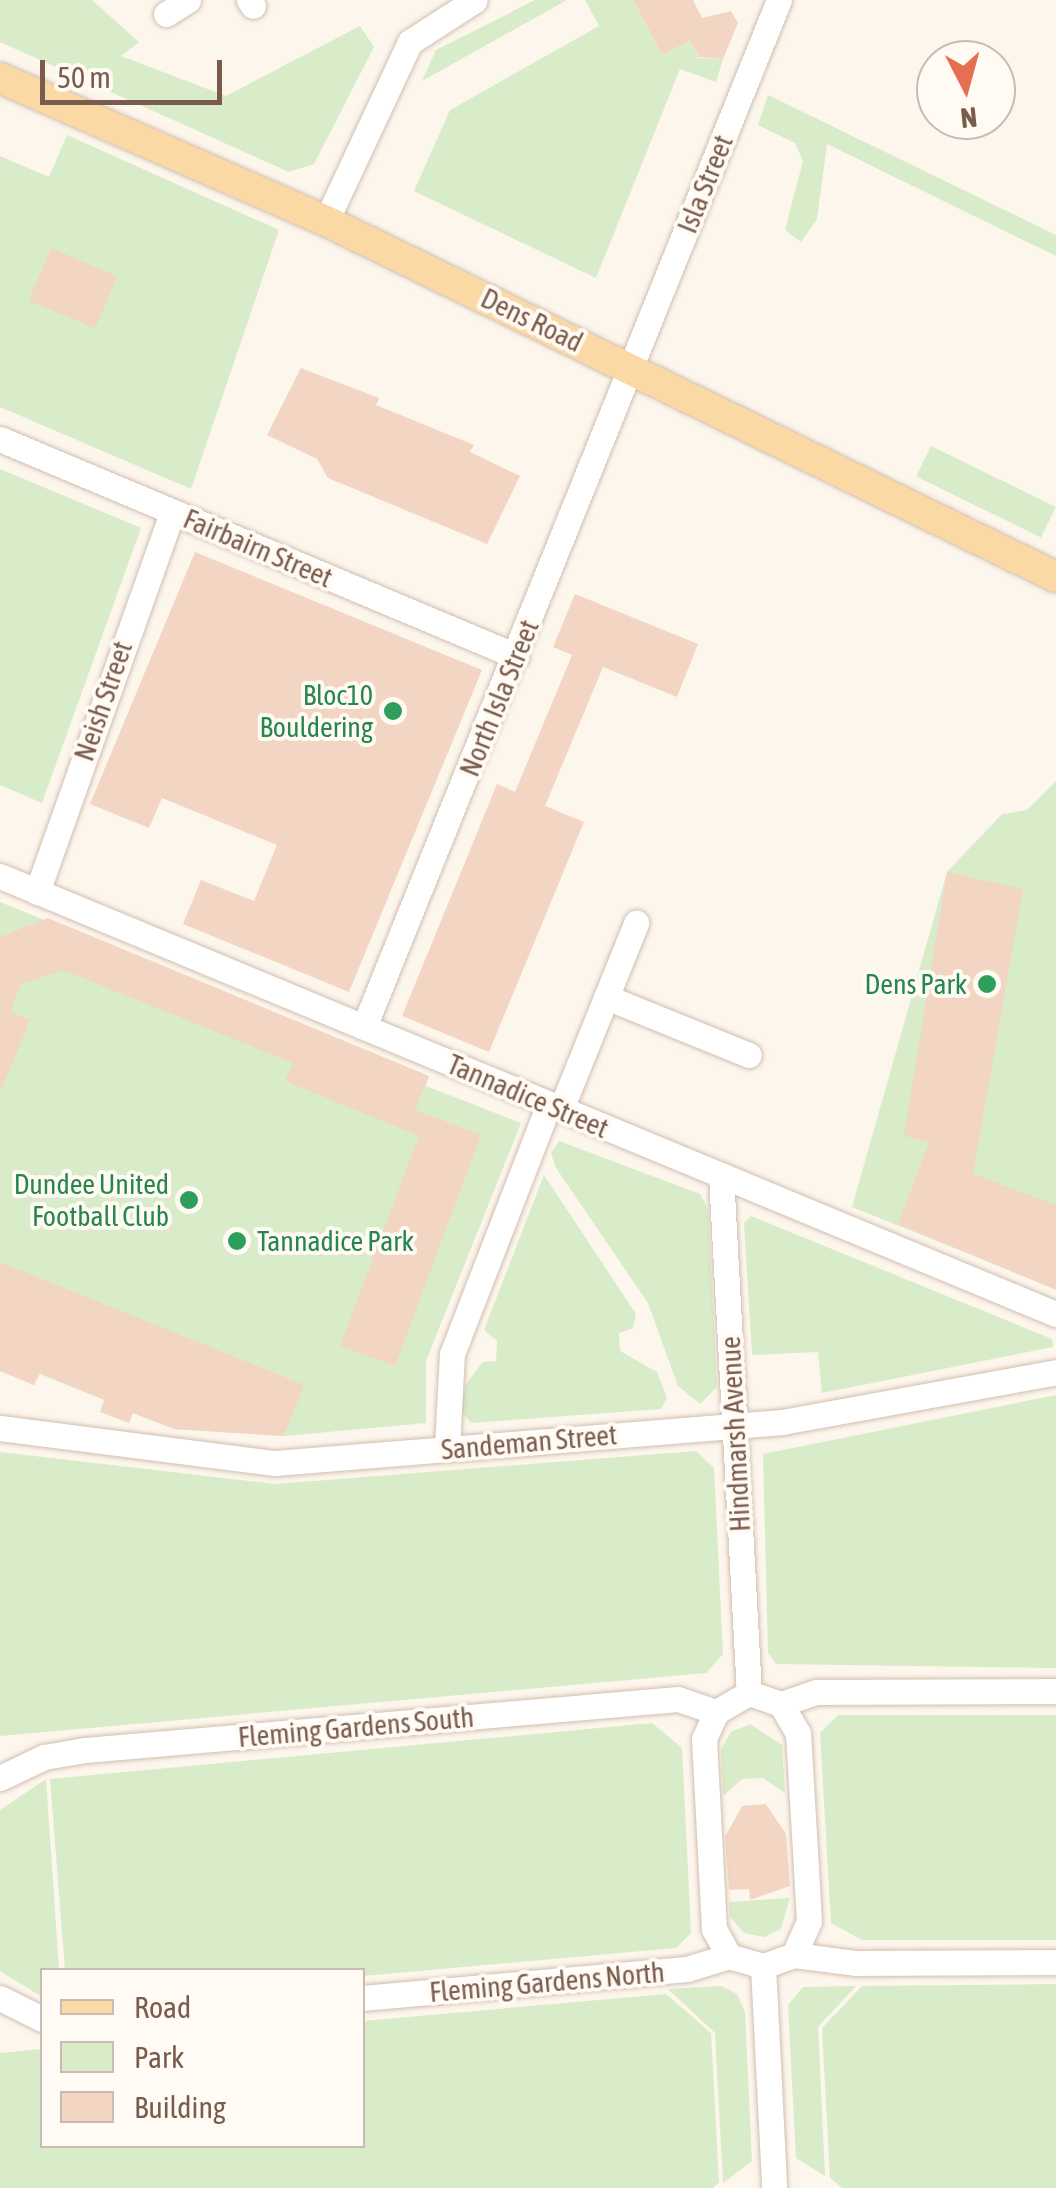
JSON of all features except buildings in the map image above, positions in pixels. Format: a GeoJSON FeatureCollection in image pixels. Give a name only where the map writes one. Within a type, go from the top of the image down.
{"type":"FeatureCollection","features":[{"type":"Feature","properties":{"kind":"main road","name":"Dens Road"},"geometry":{"type":"LineString","coordinates":[[0,78],[326,221],[1056,577]]}},
{"type":"Feature","properties":{"kind":"street"},"geometry":{"type":"LineString","coordinates":[[326,221],[404,52],[426,26],[475,0]]}},
{"type":"Feature","properties":{"kind":"street","name":"Isla Street"},"geometry":{"type":"LineString","coordinates":[[633,368],[779,0]]}},
{"type":"Feature","properties":{"kind":"street","name":"North Isla Street"},"geometry":{"type":"LineString","coordinates":[[364,1028],[633,368]]}},
{"type":"Feature","properties":{"kind":"street","name":"Fairbairn Street"},"geometry":{"type":"LineString","coordinates":[[0,440],[516,656]]}},
{"type":"Feature","properties":{"kind":"street","name":"Neish Street"},"geometry":{"type":"LineString","coordinates":[[37,892],[172,512]]}},
{"type":"Feature","properties":{"kind":"street","name":"Tannadice Street"},"geometry":{"type":"LineString","coordinates":[[0,876],[1056,1314]]}},
{"type":"Feature","properties":{"kind":"street"},"geometry":{"type":"LineString","coordinates":[[447,1448],[452,1354],[636,923]]}},
{"type":"Feature","properties":{"kind":"street"},"geometry":{"type":"LineString","coordinates":[[606,997],[749,1055]]}},
{"type":"Feature","properties":{"kind":"street","name":"Hindmarsh Avenue"},"geometry":{"type":"LineString","coordinates":[[721,1176],[748,1693]]}},
{"type":"Feature","properties":{"kind":"street","name":"Sandeman Street"},"geometry":{"type":"LineString","coordinates":[[0,1428],[275,1463],[734,1426],[1056,1372]]}},
{"type":"Feature","properties":{"kind":"street"},"geometry":{"type":"LineString","coordinates":[[1056,1691],[816,1692],[781,1704],[748,1693],[716,1712],[704,1739],[714,1929],[729,1956],[763,1966],[794,1955],[856,1963],[1056,1962]]}},
{"type":"Feature","properties":{"kind":"street","name":"Fleming Gardens South"},"geometry":{"type":"LineString","coordinates":[[0,1778],[44,1757],[85,1750],[678,1699],[716,1712]]}},
{"type":"Feature","properties":{"kind":"street"},"geometry":{"type":"LineString","coordinates":[[781,1704],[798,1733],[806,1870],[808,1921],[794,1955]]}},
{"type":"Feature","properties":{"kind":"street","name":"Fleming Gardens North"},"geometry":{"type":"LineString","coordinates":[[365,1998],[687,1969],[729,1956]]}},
{"type":"Feature","properties":{"kind":"street"},"geometry":{"type":"LineString","coordinates":[[763,1966],[774,2187]]}},
{"type":"Feature","properties":{"kind":"street"},"geometry":{"type":"LineString","coordinates":[[0,1998],[40,2018]]}},
{"type":"Feature","properties":{"kind":"green space"},"geometry":{"type":"Polygon","coordinates":[[[0,0],[92,0],[139,42],[121,56],[226,96],[360,26],[374,47],[314,164],[289,172],[0,42],[0,0]]]}},
{"type":"Feature","properties":{"kind":"green space"},"geometry":{"type":"Polygon","coordinates":[[[535,0],[567,0],[422,81],[436,50],[535,0]]]}},
{"type":"Feature","properties":{"kind":"green space"},"geometry":{"type":"Polygon","coordinates":[[[585,0],[633,0],[662,55],[690,41],[699,58],[723,59],[716,82],[680,69],[596,278],[414,191],[450,110],[599,26],[585,0]]]}},
{"type":"Feature","properties":{"kind":"green space"},"geometry":{"type":"Polygon","coordinates":[[[768,95],[1056,235],[1056,256],[827,144],[817,219],[801,242],[785,230],[803,161],[795,143],[758,125],[768,95]]]}},
{"type":"Feature","properties":{"kind":"green space"},"geometry":{"type":"Polygon","coordinates":[[[67,135],[279,230],[191,489],[0,407],[0,156],[49,177],[67,135]]]}},
{"type":"Feature","properties":{"kind":"green space"},"geometry":{"type":"Polygon","coordinates":[[[931,446],[1056,507],[1041,537],[916,477],[931,446]]]}},
{"type":"Feature","properties":{"kind":"green space"},"geometry":{"type":"Polygon","coordinates":[[[0,469],[141,528],[42,803],[0,785],[0,469]]]}},
{"type":"Feature","properties":{"kind":"green space","name":"Dens Park"},"geometry":{"type":"Polygon","coordinates":[[[1056,781],[1056,1289],[852,1207],[947,872],[1002,814],[1027,810],[1056,781]]]}},
{"type":"Feature","properties":{"kind":"green space","name":"Tannadice Park"},"geometry":{"type":"Polygon","coordinates":[[[0,902],[429,1076],[426,1086],[521,1123],[426,1361],[426,1423],[284,1436],[174,1429],[133,1413],[129,1423],[100,1412],[104,1400],[40,1374],[34,1385],[0,1371],[0,902]]]}},
{"type":"Feature","properties":{"kind":"green space"},"geometry":{"type":"Polygon","coordinates":[[[559,1141],[700,1194],[708,1209],[717,1387],[700,1404],[678,1386],[648,1303],[556,1168],[551,1153],[559,1141]]]}},
{"type":"Feature","properties":{"kind":"green space"},"geometry":{"type":"Polygon","coordinates":[[[544,1175],[636,1314],[633,1328],[619,1333],[620,1351],[657,1372],[667,1398],[661,1409],[471,1423],[460,1410],[466,1384],[483,1362],[496,1361],[497,1341],[484,1330],[544,1175]]]}},
{"type":"Feature","properties":{"kind":"green space"},"geometry":{"type":"Polygon","coordinates":[[[751,1216],[1052,1339],[1053,1347],[822,1393],[818,1352],[752,1355],[744,1223],[751,1216]]]}},
{"type":"Feature","properties":{"kind":"green space"},"geometry":{"type":"Polygon","coordinates":[[[1056,1395],[1056,1668],[776,1664],[768,1653],[763,1454],[1056,1395]]]}},
{"type":"Feature","properties":{"kind":"green space"},"geometry":{"type":"Polygon","coordinates":[[[696,1451],[714,1468],[723,1654],[706,1673],[0,1736],[0,1452],[276,1484],[696,1451]]]}},
{"type":"Feature","properties":{"kind":"green space"},"geometry":{"type":"Polygon","coordinates":[[[838,1715],[1056,1715],[1056,1940],[862,1940],[831,1923],[820,1733],[838,1715]]]}},
{"type":"Feature","properties":{"kind":"green space"},"geometry":{"type":"Polygon","coordinates":[[[652,1723],[682,1748],[691,1933],[676,1948],[365,1976],[365,1968],[65,1968],[50,1779],[652,1723]]]}},
{"type":"Feature","properties":{"kind":"green space"},"geometry":{"type":"Polygon","coordinates":[[[750,1724],[782,1745],[785,1793],[763,1778],[742,1779],[723,1796],[721,1749],[731,1732],[750,1724]]]}},
{"type":"Feature","properties":{"kind":"green space"},"geometry":{"type":"Polygon","coordinates":[[[46,1779],[59,1968],[40,1968],[40,1996],[0,1971],[0,1810],[46,1779]]]}},
{"type":"Feature","properties":{"kind":"green space"},"geometry":{"type":"Polygon","coordinates":[[[790,1898],[781,1929],[764,1937],[744,1933],[730,1917],[729,1902],[790,1898]]]}},
{"type":"Feature","properties":{"kind":"green space"},"geometry":{"type":"Polygon","coordinates":[[[1056,1984],[1056,2188],[842,2188],[830,2178],[822,2028],[862,1986],[1056,1984]]]}},
{"type":"Feature","properties":{"kind":"green space"},"geometry":{"type":"Polygon","coordinates":[[[721,1986],[737,1994],[745,2012],[752,2161],[723,2183],[715,2033],[668,1989],[721,1986]]]}},
{"type":"Feature","properties":{"kind":"green space"},"geometry":{"type":"Polygon","coordinates":[[[856,1986],[818,2027],[825,2176],[796,2158],[788,2005],[803,1987],[856,1986]]]}},
{"type":"Feature","properties":{"kind":"green space"},"geometry":{"type":"Polygon","coordinates":[[[666,1994],[711,2033],[719,2182],[713,2188],[0,2188],[0,2053],[40,2049],[40,2148],[365,2148],[365,2021],[666,1994]]]}},
{"type":"Feature","properties":{"kind":"place","name":"Bloc10 Bouldering"},"geometry":{"type":"Point","coordinates":[393,711]}},
{"type":"Feature","properties":{"kind":"place","name":"Dens Park"},"geometry":{"type":"Point","coordinates":[987,984]}},
{"type":"Feature","properties":{"kind":"place","name":"Dundee United Football Club"},"geometry":{"type":"Point","coordinates":[189,1200]}},
{"type":"Feature","properties":{"kind":"place","name":"Tannadice Park"},"geometry":{"type":"Point","coordinates":[237,1241]}}]}
